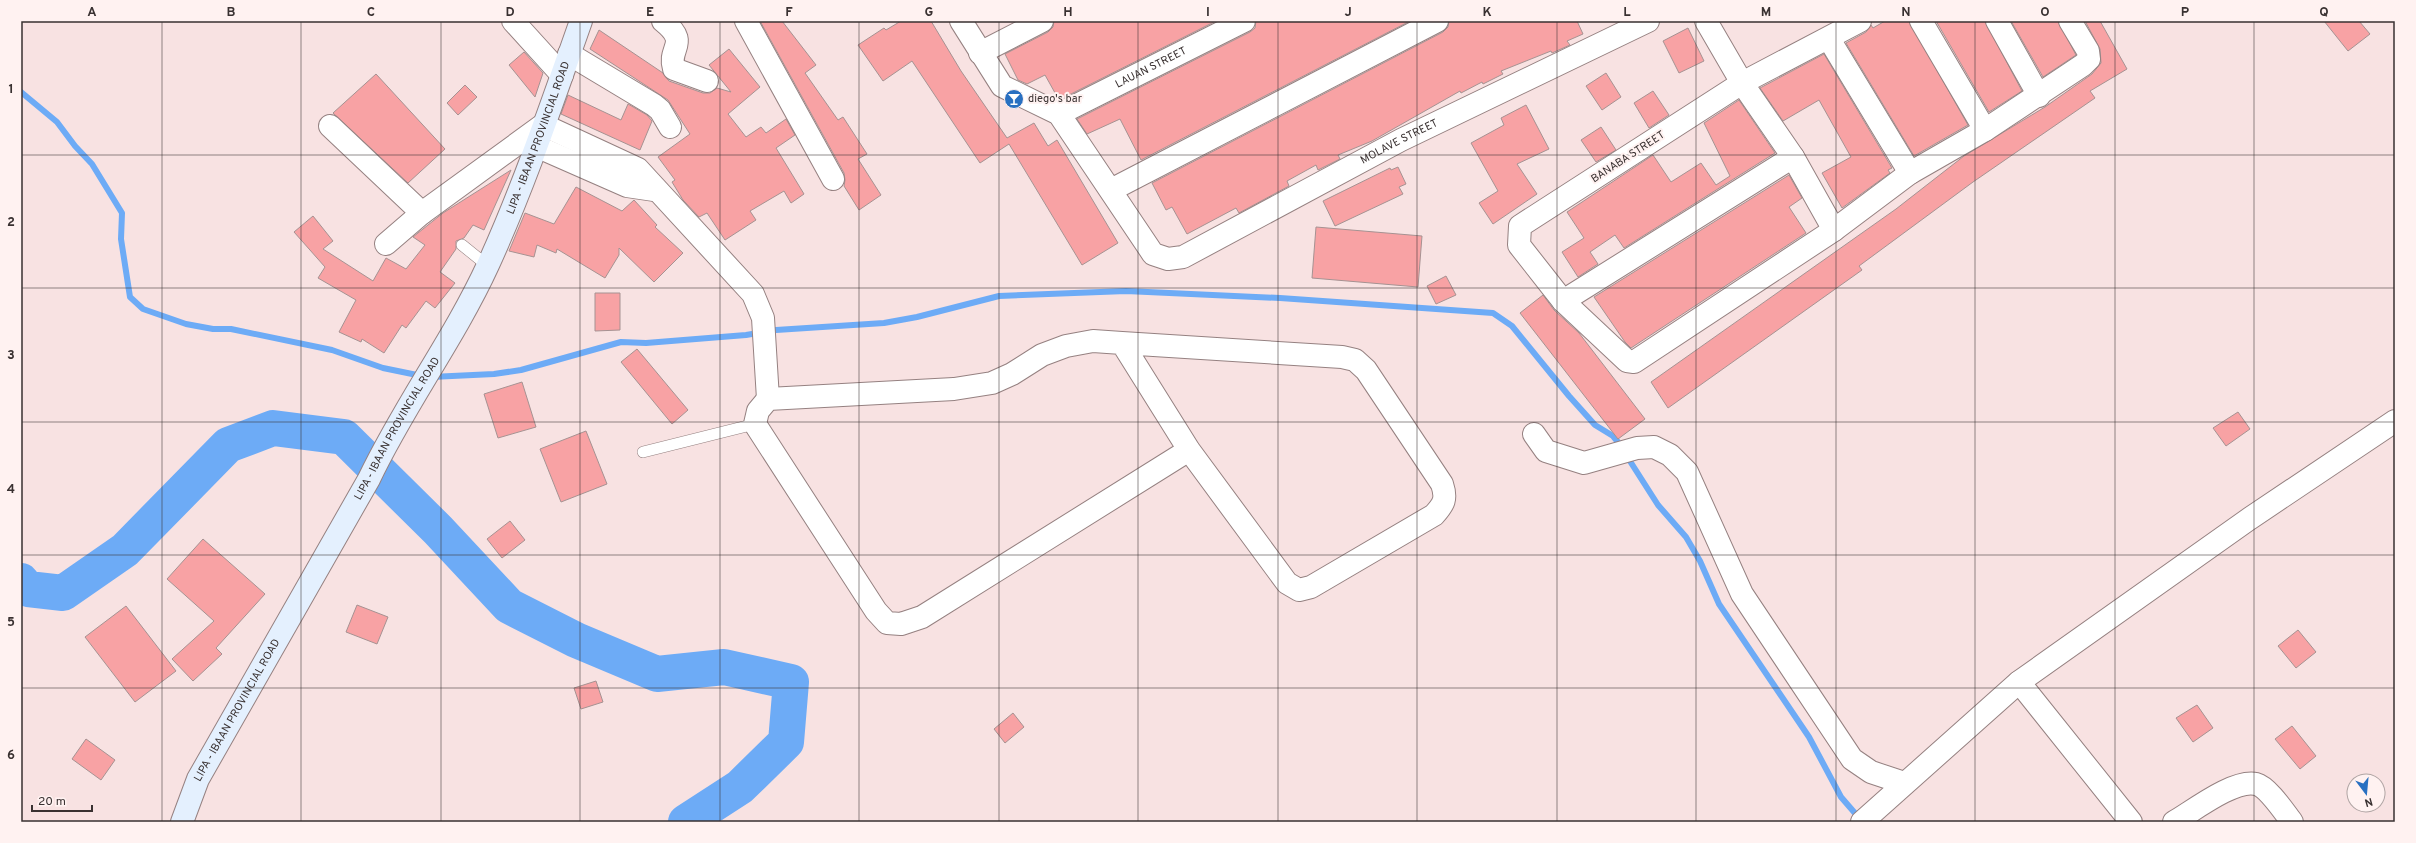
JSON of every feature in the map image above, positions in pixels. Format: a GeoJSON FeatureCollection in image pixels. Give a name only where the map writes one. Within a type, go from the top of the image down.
{"type":"FeatureCollection","features":[{"type":"Feature","properties":{"kind":"main road","name":"LIPA - IBAAN PROVINCIAL ROAD"},"geometry":{"type":"LineString","coordinates":[[182,822],[198,779],[369,479],[388,438],[439,356],[488,266],[536,146],[581,21]]}},
{"type":"Feature","properties":{"kind":"street"},"geometry":{"type":"LineString","coordinates":[[513,21],[562,75]]}},
{"type":"Feature","properties":{"kind":"street"},"geometry":{"type":"LineString","coordinates":[[663,21],[675,31],[677,38],[672,64],[674,69],[707,80]]}},
{"type":"Feature","properties":{"kind":"street"},"geometry":{"type":"LineString","coordinates":[[746,21],[833,179]]}},
{"type":"Feature","properties":{"kind":"street"},"geometry":{"type":"LineString","coordinates":[[961,21],[1002,86],[1059,114],[1111,190],[1437,21]]}},
{"type":"Feature","properties":{"kind":"street"},"geometry":{"type":"LineString","coordinates":[[980,53],[1042,21]]}},
{"type":"Feature","properties":{"kind":"street","name":"LAUAN STREET"},"geometry":{"type":"LineString","coordinates":[[1059,114],[1244,21]]}},
{"type":"Feature","properties":{"kind":"street","name":"MOLAVE STREET"},"geometry":{"type":"LineString","coordinates":[[1111,190],[1153,254],[1168,259],[1183,257],[1401,140],[1648,21]]}},
{"type":"Feature","properties":{"kind":"street"},"geometry":{"type":"LineString","coordinates":[[1706,21],[1742,83],[1793,157],[1834,230]]}},
{"type":"Feature","properties":{"kind":"street","name":"BANABA STREET"},"geometry":{"type":"LineString","coordinates":[[1563,301],[1519,245],[1518,235],[1520,226],[1742,83],[1829,39],[1860,21]]}},
{"type":"Feature","properties":{"kind":"street"},"geometry":{"type":"LineString","coordinates":[[1921,21],[1985,130]]}},
{"type":"Feature","properties":{"kind":"street"},"geometry":{"type":"LineString","coordinates":[[1997,21],[2039,96]]}},
{"type":"Feature","properties":{"kind":"street"},"geometry":{"type":"LineString","coordinates":[[1793,157],[1563,301],[1627,361],[1634,362],[1834,230],[1910,173],[1985,130],[2039,96],[2083,65],[2088,59],[2088,51],[2070,21]]}},
{"type":"Feature","properties":{"kind":"street"},"geometry":{"type":"LineString","coordinates":[[1829,39],[1910,173]]}},
{"type":"Feature","properties":{"kind":"street"},"geometry":{"type":"LineString","coordinates":[[569,54],[654,104],[660,110],[670,127]]}},
{"type":"Feature","properties":{"kind":"street"},"geometry":{"type":"LineString","coordinates":[[386,244],[422,213],[543,125],[638,169],[654,190],[753,294],[763,323],[768,399],[758,411],[755,424],[876,611],[887,623],[901,624],[922,617],[1189,450]]}},
{"type":"Feature","properties":{"kind":"street"},"geometry":{"type":"LineString","coordinates":[[330,126],[422,213]]}},
{"type":"Feature","properties":{"kind":"street"},"geometry":{"type":"LineString","coordinates":[[536,146],[627,186],[654,190]]}},
{"type":"Feature","properties":{"kind":"street"},"geometry":{"type":"LineString","coordinates":[[768,399],[954,389],[992,383],[1012,374],[1042,355],[1066,346],[1093,341],[1122,343],[1355,360],[1366,370],[1442,484],[1446,495],[1444,504],[1434,515],[1311,587],[1299,590],[1287,583],[1189,450],[1122,343]]}},
{"type":"Feature","properties":{"kind":"street"},"geometry":{"type":"LineString","coordinates":[[1868,817],[1904,783],[2019,682],[2249,519],[2395,421]]}},
{"type":"Feature","properties":{"kind":"street"},"geometry":{"type":"LineString","coordinates":[[1534,434],[1546,451],[1584,463],[1637,448],[1654,448],[1670,455],[1687,472],[1742,594],[1852,759],[1870,772],[1904,783]]}},
{"type":"Feature","properties":{"kind":"street"},"geometry":{"type":"LineString","coordinates":[[2019,682],[2131,822]]}},
{"type":"Feature","properties":{"kind":"street"},"geometry":{"type":"LineString","coordinates":[[2174,822],[2237,785],[2257,784],[2268,793],[2292,822]]}},
{"type":"Feature","properties":{"kind":"lane"},"geometry":{"type":"LineString","coordinates":[[462,245],[488,266]]}},
{"type":"Feature","properties":{"kind":"lane"},"geometry":{"type":"LineString","coordinates":[[644,452],[755,424]]}},
{"type":"Feature","properties":{"kind":"building"},"geometry":{"type":"Polygon","coordinates":[[[760,21],[782,21],[816,65],[805,73],[838,120],[843,117],[867,154],[858,159],[881,195],[859,210],[844,186],[844,173],[760,21]]]}},
{"type":"Feature","properties":{"kind":"building"},"geometry":{"type":"Polygon","coordinates":[[[901,21],[931,21],[961,71],[1007,138],[1034,123],[1048,146],[1057,140],[1118,243],[1082,265],[1009,144],[980,163],[912,61],[883,81],[858,45],[884,28],[886,30],[901,21]]]}},
{"type":"Feature","properties":{"kind":"building"},"geometry":{"type":"Polygon","coordinates":[[[1054,21],[1216,21],[1059,100],[1045,75],[1027,84],[1018,80],[1005,54],[1048,32],[1053,27],[1054,21]]]}},
{"type":"Feature","properties":{"kind":"building"},"geometry":{"type":"Polygon","coordinates":[[[1256,21],[1410,21],[1141,160],[1120,119],[1087,134],[1077,119],[1250,32],[1255,28],[1256,21]]]}},
{"type":"Feature","properties":{"kind":"building"},"geometry":{"type":"Polygon","coordinates":[[[1449,21],[1577,21],[1583,34],[1567,41],[1570,45],[1501,71],[1503,74],[1483,84],[1482,82],[1461,93],[1460,91],[1372,141],[1338,155],[1340,159],[1318,170],[1316,165],[1287,181],[1289,186],[1239,213],[1236,208],[1187,234],[1172,207],[1166,210],[1152,183],[1443,32],[1448,27],[1449,21]]]}},
{"type":"Feature","properties":{"kind":"building"},"geometry":{"type":"Polygon","coordinates":[[[1885,21],[1909,21],[1968,125],[1914,156],[1846,43],[1866,32],[1871,25],[1873,28],[1885,21]]]}},
{"type":"Feature","properties":{"kind":"building"},"geometry":{"type":"Polygon","coordinates":[[[1936,21],[1985,21],[2022,91],[1989,112],[1936,21]]]}},
{"type":"Feature","properties":{"kind":"building"},"geometry":{"type":"Polygon","coordinates":[[[2011,21],[2058,21],[2076,55],[2043,77],[2011,21]]]}},
{"type":"Feature","properties":{"kind":"building"},"geometry":{"type":"Polygon","coordinates":[[[2085,21],[2100,21],[2127,69],[2090,91],[2095,98],[1973,182],[1859,266],[1862,270],[1668,408],[1651,382],[1896,209],[1964,156],[2045,107],[2092,74],[2101,63],[2100,49],[2085,21]]]}},
{"type":"Feature","properties":{"kind":"building"},"geometry":{"type":"Polygon","coordinates":[[[2324,21],[2359,21],[2370,34],[2348,51],[2324,21]]]}},
{"type":"Feature","properties":{"kind":"building"},"geometry":{"type":"Polygon","coordinates":[[[1688,28],[1704,61],[1679,73],[1663,41],[1688,28]]]}},
{"type":"Feature","properties":{"kind":"building"},"geometry":{"type":"Polygon","coordinates":[[[599,30],[663,73],[669,81],[703,93],[710,93],[717,88],[731,92],[709,65],[729,49],[760,87],[728,114],[746,137],[761,127],[766,133],[786,119],[795,135],[776,148],[804,194],[791,203],[784,191],[750,211],[756,220],[725,240],[707,213],[699,217],[683,200],[672,182],[675,180],[658,157],[690,134],[668,100],[590,49],[599,30]]]}},
{"type":"Feature","properties":{"kind":"building"},"geometry":{"type":"Polygon","coordinates":[[[524,52],[543,73],[535,97],[509,65],[524,52]]]}},
{"type":"Feature","properties":{"kind":"building"},"geometry":{"type":"Polygon","coordinates":[[[1824,54],[1892,168],[1888,170],[1890,173],[1842,208],[1822,173],[1851,157],[1819,100],[1783,121],[1760,88],[1824,54]]]}},
{"type":"Feature","properties":{"kind":"building"},"geometry":{"type":"Polygon","coordinates":[[[1606,73],[1621,97],[1602,110],[1586,86],[1606,73]]]}},
{"type":"Feature","properties":{"kind":"building"},"geometry":{"type":"Polygon","coordinates":[[[376,74],[445,149],[408,183],[333,113],[376,74]]]}},
{"type":"Feature","properties":{"kind":"building"},"geometry":{"type":"Polygon","coordinates":[[[465,85],[477,97],[458,115],[447,103],[465,85]]]}},
{"type":"Feature","properties":{"kind":"building"},"geometry":{"type":"Polygon","coordinates":[[[1653,91],[1669,115],[1649,128],[1634,103],[1653,91]]]}},
{"type":"Feature","properties":{"kind":"building"},"geometry":{"type":"Polygon","coordinates":[[[568,95],[621,120],[628,104],[647,115],[652,121],[640,150],[561,114],[568,95]]]}},
{"type":"Feature","properties":{"kind":"building"},"geometry":{"type":"Polygon","coordinates":[[[1739,100],[1775,153],[1624,248],[1615,235],[1590,252],[1598,264],[1578,277],[1562,252],[1584,238],[1567,212],[1653,155],[1671,182],[1701,163],[1716,185],[1730,176],[1704,123],[1739,100]]]}},
{"type":"Feature","properties":{"kind":"building"},"geometry":{"type":"Polygon","coordinates":[[[1526,105],[1549,149],[1517,164],[1537,194],[1493,224],[1479,203],[1498,191],[1471,143],[1504,125],[1501,118],[1526,105]]]}},
{"type":"Feature","properties":{"kind":"building"},"geometry":{"type":"Polygon","coordinates":[[[1601,127],[1616,150],[1596,162],[1581,140],[1601,127]]]}},
{"type":"Feature","properties":{"kind":"building"},"geometry":{"type":"Polygon","coordinates":[[[1398,167],[1406,184],[1399,187],[1403,194],[1335,226],[1323,201],[1390,168],[1391,170],[1398,167]]]}},
{"type":"Feature","properties":{"kind":"building"},"geometry":{"type":"Polygon","coordinates":[[[511,170],[484,230],[473,225],[464,238],[456,241],[456,249],[440,272],[455,283],[435,308],[426,301],[406,328],[402,325],[384,353],[362,339],[361,342],[339,332],[356,300],[318,278],[325,267],[294,232],[313,216],[333,241],[323,249],[373,281],[386,258],[406,269],[425,245],[413,237],[443,213],[511,170]]]}},
{"type":"Feature","properties":{"kind":"building"},"geometry":{"type":"Polygon","coordinates":[[[1789,175],[1802,198],[1789,207],[1806,233],[1631,348],[1625,342],[1594,297],[1789,175]]]}},
{"type":"Feature","properties":{"kind":"building"},"geometry":{"type":"Polygon","coordinates":[[[576,187],[622,211],[634,200],[657,225],[655,227],[683,253],[654,282],[619,248],[619,255],[605,278],[557,249],[556,253],[537,245],[534,257],[509,251],[525,213],[554,224],[576,187]]]}},
{"type":"Feature","properties":{"kind":"building"},"geometry":{"type":"Polygon","coordinates":[[[1316,227],[1422,236],[1418,287],[1312,278],[1316,227]]]}},
{"type":"Feature","properties":{"kind":"building"},"geometry":{"type":"Polygon","coordinates":[[[1446,276],[1456,295],[1436,304],[1427,286],[1446,276]]]}},
{"type":"Feature","properties":{"kind":"building"},"geometry":{"type":"Polygon","coordinates":[[[595,293],[620,293],[620,330],[595,331],[595,293]]]}},
{"type":"Feature","properties":{"kind":"building"},"geometry":{"type":"Polygon","coordinates":[[[1543,295],[1554,310],[1579,333],[1645,419],[1618,439],[1520,313],[1543,295]]]}},
{"type":"Feature","properties":{"kind":"building"},"geometry":{"type":"Polygon","coordinates":[[[637,349],[688,410],[672,424],[621,362],[637,349]]]}},
{"type":"Feature","properties":{"kind":"building"},"geometry":{"type":"Polygon","coordinates":[[[522,382],[536,427],[498,438],[484,394],[522,382]]]}},
{"type":"Feature","properties":{"kind":"building"},"geometry":{"type":"Polygon","coordinates":[[[2238,412],[2250,429],[2226,446],[2213,428],[2238,412]]]}},
{"type":"Feature","properties":{"kind":"building"},"geometry":{"type":"Polygon","coordinates":[[[586,431],[607,484],[561,502],[540,449],[586,431]]]}},
{"type":"Feature","properties":{"kind":"building"},"geometry":{"type":"Polygon","coordinates":[[[510,521],[525,540],[502,558],[487,539],[510,521]]]}},
{"type":"Feature","properties":{"kind":"building"},"geometry":{"type":"Polygon","coordinates":[[[203,539],[265,594],[216,648],[222,654],[193,681],[172,659],[214,621],[167,579],[203,539]]]}},
{"type":"Feature","properties":{"kind":"building"},"geometry":{"type":"Polygon","coordinates":[[[357,605],[388,617],[377,644],[346,632],[357,605]]]}},
{"type":"Feature","properties":{"kind":"building"},"geometry":{"type":"Polygon","coordinates":[[[126,606],[176,671],[135,702],[85,637],[126,606]]]}},
{"type":"Feature","properties":{"kind":"building"},"geometry":{"type":"Polygon","coordinates":[[[2298,630],[2316,652],[2296,668],[2278,646],[2298,630]]]}},
{"type":"Feature","properties":{"kind":"building"},"geometry":{"type":"Polygon","coordinates":[[[596,681],[603,702],[581,709],[574,688],[596,681]]]}},
{"type":"Feature","properties":{"kind":"building"},"geometry":{"type":"Polygon","coordinates":[[[2197,705],[2213,728],[2193,742],[2176,718],[2197,705]]]}},
{"type":"Feature","properties":{"kind":"building"},"geometry":{"type":"Polygon","coordinates":[[[1013,713],[1024,727],[1005,743],[994,729],[1013,713]]]}},
{"type":"Feature","properties":{"kind":"building"},"geometry":{"type":"Polygon","coordinates":[[[2292,726],[2316,756],[2300,769],[2275,739],[2292,726]]]}},
{"type":"Feature","properties":{"kind":"building"},"geometry":{"type":"Polygon","coordinates":[[[86,739],[115,760],[101,780],[72,759],[86,739]]]}},
{"type":"Feature","properties":{"kind":"waterway"},"geometry":{"type":"LineString","coordinates":[[21,92],[57,122],[75,146],[92,164],[122,213],[121,239],[130,297],[143,309],[186,324],[213,329],[231,329],[332,350],[383,368],[422,376]]}},
{"type":"Feature","properties":{"kind":"waterway"},"geometry":{"type":"LineString","coordinates":[[431,377],[494,374],[521,370],[621,342],[646,343],[746,335],[776,330],[884,323],[917,317],[999,296],[1126,291],[1280,298],[1493,313],[1512,326],[1569,396],[1595,425],[1613,436],[1622,447]]}},
{"type":"Feature","properties":{"kind":"waterway"},"geometry":{"type":"LineString","coordinates":[[21,581],[28,589],[63,593],[125,550],[228,445],[273,428],[344,437],[438,530],[509,606],[576,640],[657,674],[724,667],[791,682],[786,742],[740,787],[686,822]]}},
{"type":"Feature","properties":{"kind":"waterway"},"geometry":{"type":"LineString","coordinates":[[1628,458],[1658,505],[1686,537],[1700,561],[1719,604],[1809,737],[1841,797],[1860,819]]}},
{"type":"Feature","properties":{"kind":"place","name":"diego's bar"},"geometry":{"type":"Point","coordinates":[1014,99]}}]}
